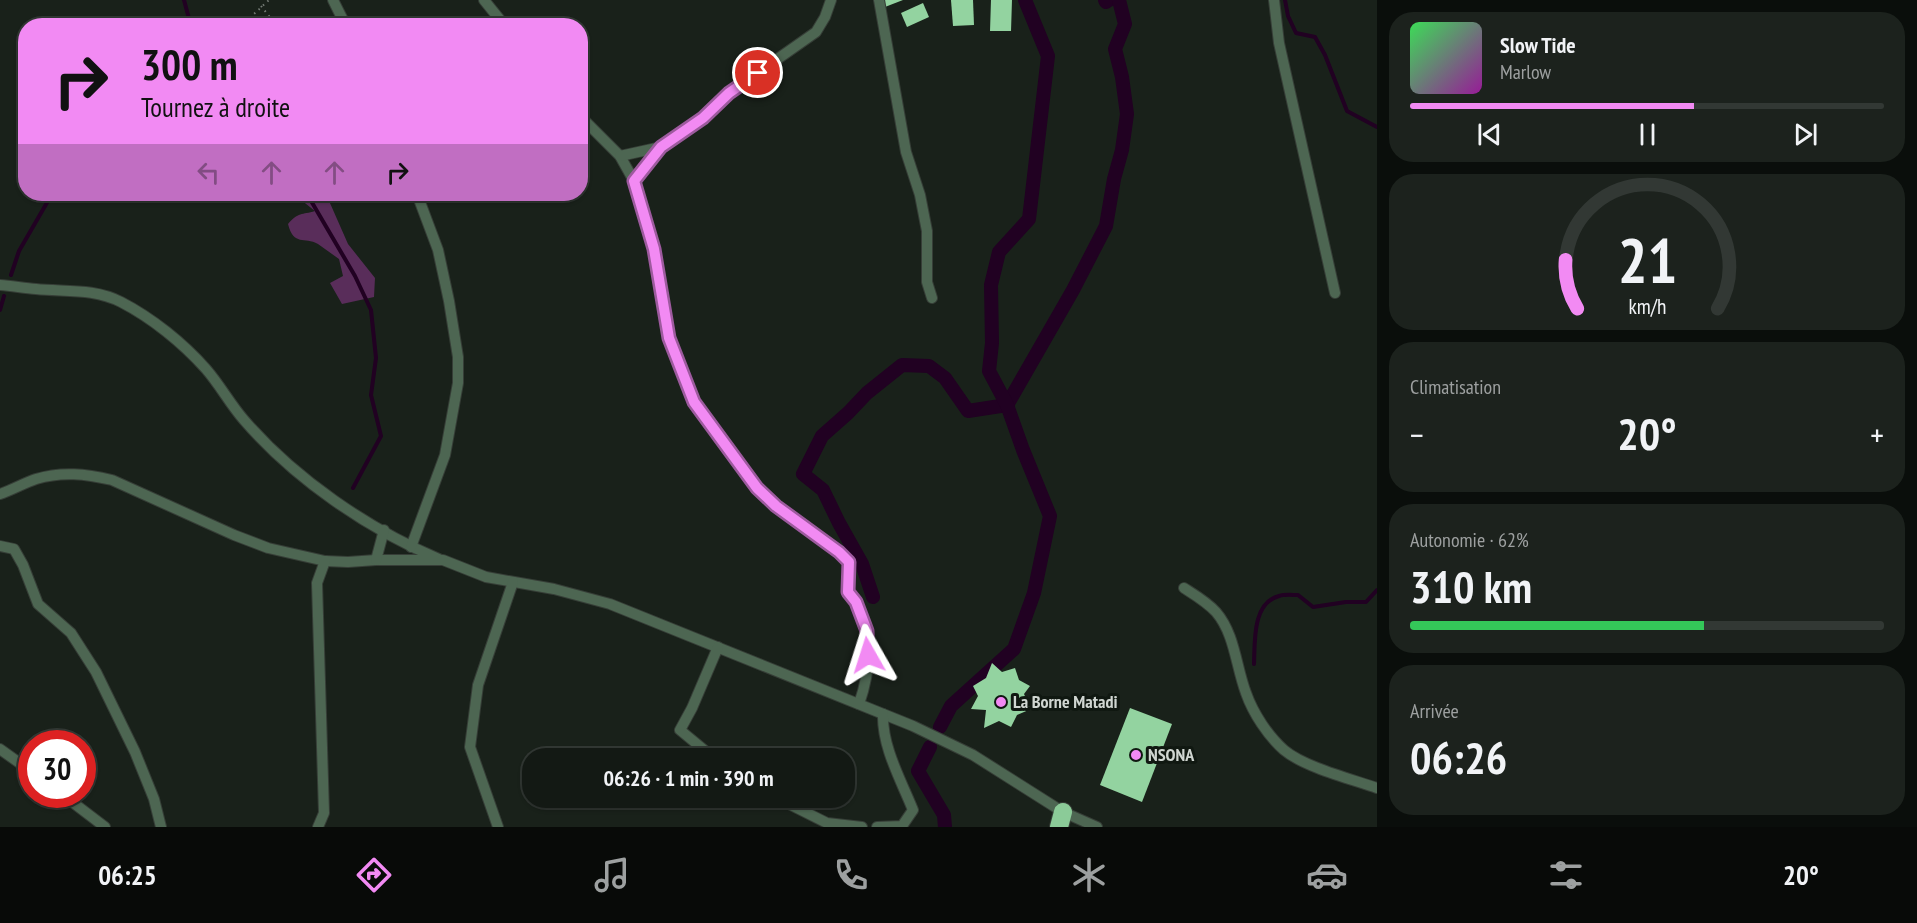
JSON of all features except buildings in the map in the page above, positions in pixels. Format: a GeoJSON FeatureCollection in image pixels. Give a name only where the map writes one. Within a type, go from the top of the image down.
{"type":"FeatureCollection","features":[{"type":"Feature","properties":{"kind":"street"},"geometry":{"type":"LineString","coordinates":[[333,0],[342,18]]}},
{"type":"Feature","properties":{"kind":"street"},"geometry":{"type":"LineString","coordinates":[[484,0],[499,18]]}},
{"type":"Feature","properties":{"kind":"street"},"geometry":{"type":"LineString","coordinates":[[634,181],[661,147],[703,118],[729,93],[816,32],[831,0]]}},
{"type":"Feature","properties":{"kind":"street"},"geometry":{"type":"LineString","coordinates":[[879,0],[906,152],[920,195],[927,231],[927,282],[932,298]]}},
{"type":"Feature","properties":{"kind":"street"},"geometry":{"type":"LineString","coordinates":[[1274,0],[1279,43],[1335,293]]}},
{"type":"Feature","properties":{"kind":"street"},"geometry":{"type":"LineString","coordinates":[[588,124],[620,156],[634,181],[654,249],[669,338],[694,402],[757,488],[776,506],[839,552],[849,562],[848,592],[856,602],[867,631],[866,684],[859,704]]}},
{"type":"Feature","properties":{"kind":"street"},"geometry":{"type":"LineString","coordinates":[[620,156],[661,147]]}},
{"type":"Feature","properties":{"kind":"street"},"geometry":{"type":"LineString","coordinates":[[411,547],[445,455],[458,375],[458,357],[450,301],[438,250],[420,201]]}},
{"type":"Feature","properties":{"kind":"street"},"geometry":{"type":"LineString","coordinates":[[0,285],[36,290],[88,291],[120,301],[166,332],[206,369],[244,420],[287,465],[344,506],[411,547],[486,577],[554,589],[610,604],[913,726],[973,755],[1061,820],[1097,827]]}},
{"type":"Feature","properties":{"kind":"street"},"geometry":{"type":"LineString","coordinates":[[0,494],[47,477],[68,473],[93,476],[112,480],[234,536],[268,548],[325,561],[443,560]]}},
{"type":"Feature","properties":{"kind":"street"},"geometry":{"type":"LineString","coordinates":[[376,560],[384,530]]}},
{"type":"Feature","properties":{"kind":"street"},"geometry":{"type":"LineString","coordinates":[[0,546],[14,549],[38,604],[71,633],[96,672],[135,752],[154,799],[161,827]]}},
{"type":"Feature","properties":{"kind":"street"},"geometry":{"type":"LineString","coordinates":[[318,827],[324,813],[317,583],[325,561]]}},
{"type":"Feature","properties":{"kind":"street"},"geometry":{"type":"LineString","coordinates":[[498,827],[470,747],[478,685],[513,582]]}},
{"type":"Feature","properties":{"kind":"street"},"geometry":{"type":"LineString","coordinates":[[1184,588],[1207,603],[1226,627],[1246,694],[1254,712],[1285,750],[1302,761],[1377,788]]}},
{"type":"Feature","properties":{"kind":"street"},"geometry":{"type":"LineString","coordinates":[[702,748],[680,730],[718,647]]}},
{"type":"Feature","properties":{"kind":"street"},"geometry":{"type":"LineString","coordinates":[[877,827],[902,826],[914,810],[893,762],[883,728],[883,714]]}},
{"type":"Feature","properties":{"kind":"street"},"geometry":{"type":"LineString","coordinates":[[0,749],[18,762]]}},
{"type":"Feature","properties":{"kind":"street"},"geometry":{"type":"LineString","coordinates":[[80,808],[105,827]]}},
{"type":"Feature","properties":{"kind":"street"},"geometry":{"type":"LineString","coordinates":[[797,808],[827,823],[862,827]]}},
{"type":"Feature","properties":{"kind":"path"},"geometry":{"type":"LineString","coordinates":[[250,18],[269,0]]}},
{"type":"Feature","properties":{"kind":"path"},"geometry":{"type":"LineString","coordinates":[[261,6],[271,18]]}},
{"type":"Feature","properties":{"kind":"shaded area"},"geometry":{"type":"Polygon","coordinates":[[[302,201],[329,201],[348,244],[375,278],[374,297],[342,304],[330,283],[343,276],[339,259],[318,244],[293,236],[288,224],[291,220],[315,211],[302,201]]]}},
{"type":"Feature","properties":{"kind":"waterway"},"geometry":{"type":"LineString","coordinates":[[184,0],[189,18]]}},
{"type":"Feature","properties":{"kind":"waterway"},"geometry":{"type":"LineString","coordinates":[[940,727],[951,706],[1014,649],[1034,593],[1050,516],[1007,405],[989,371],[992,343],[991,285],[999,252],[1029,219],[1048,56],[1025,0]]}},
{"type":"Feature","properties":{"kind":"waterway"},"geometry":{"type":"LineString","coordinates":[[1105,0],[1106,2],[1109,0]]}},
{"type":"Feature","properties":{"kind":"waterway"},"geometry":{"type":"LineString","coordinates":[[873,597],[862,564],[823,490],[803,474],[822,436],[867,393],[902,365],[929,366],[945,378],[968,411],[1007,405],[1073,290],[1106,226],[1127,114],[1122,77],[1115,49],[1125,24],[1119,0]]}},
{"type":"Feature","properties":{"kind":"waterway"},"geometry":{"type":"LineString","coordinates":[[1285,0],[1288,16],[1296,33],[1315,37],[1325,55],[1347,111],[1377,127]]}},
{"type":"Feature","properties":{"kind":"waterway"},"geometry":{"type":"LineString","coordinates":[[11,275],[19,251],[48,201]]}},
{"type":"Feature","properties":{"kind":"waterway"},"geometry":{"type":"LineString","coordinates":[[311,201],[355,276],[371,310],[376,358],[371,395],[381,436],[353,488]]}},
{"type":"Feature","properties":{"kind":"waterway"},"geometry":{"type":"LineString","coordinates":[[0,310],[4,296]]}},
{"type":"Feature","properties":{"kind":"waterway"},"geometry":{"type":"LineString","coordinates":[[1254,664],[1255,635],[1259,615],[1270,600],[1281,595],[1298,595],[1313,607],[1346,602],[1366,602],[1377,590]]}},
{"type":"Feature","properties":{"kind":"waterway"},"geometry":{"type":"LineString","coordinates":[[930,747],[918,771],[944,815],[945,827]]}},
{"type":"Feature","properties":{"kind":"place","name":"La Borne Matadi"},"geometry":{"type":"Point","coordinates":[1001,702]}},
{"type":"Feature","properties":{"kind":"place","name":"NSONA"},"geometry":{"type":"Point","coordinates":[1136,755]}},
{"type":"Feature","properties":{"kind":"route"},"geometry":{"type":"LineString","coordinates":[[758,73],[729,93],[703,118],[661,147],[634,181],[654,249],[669,338],[694,402],[757,488],[776,506],[839,552],[849,562],[848,592],[856,602],[867,631],[868,655]]}}]}
